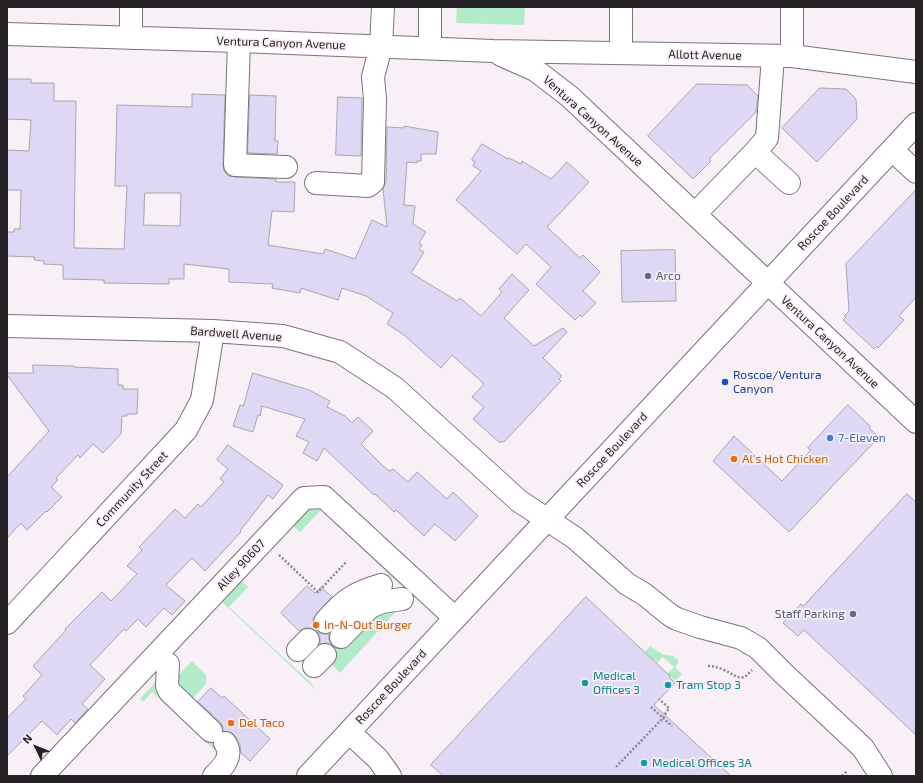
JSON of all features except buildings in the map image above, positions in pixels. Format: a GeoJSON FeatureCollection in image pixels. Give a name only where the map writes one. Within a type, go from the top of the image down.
{"type":"FeatureCollection","features":[{"type":"Feature","properties":{"kind":"street"},"geometry":{"type":"LineString","coordinates":[[131,7],[131,38]]}},
{"type":"Feature","properties":{"kind":"street"},"geometry":{"type":"LineString","coordinates":[[316,184],[368,186],[373,182],[375,99],[373,78],[381,46],[383,7]]}},
{"type":"Feature","properties":{"kind":"street"},"geometry":{"type":"LineString","coordinates":[[430,7],[430,48]]}},
{"type":"Feature","properties":{"kind":"street"},"geometry":{"type":"LineString","coordinates":[[621,7],[621,53]]}},
{"type":"Feature","properties":{"kind":"street"},"geometry":{"type":"LineString","coordinates":[[695,214],[767,138],[792,7]]}},
{"type":"Feature","properties":{"kind":"street","name":"Ventura Canyon Avenue"},"geometry":{"type":"LineString","coordinates":[[7,34],[493,51],[535,70],[569,96],[916,422]]}},
{"type":"Feature","properties":{"kind":"street"},"geometry":{"type":"LineString","coordinates":[[239,41],[236,165],[286,167]]}},
{"type":"Feature","properties":{"kind":"street","name":"Allott Avenue"},"geometry":{"type":"LineString","coordinates":[[493,51],[782,56],[916,72]]}},
{"type":"Feature","properties":{"kind":"street","name":"Roscoe Boulevard"},"geometry":{"type":"LineString","coordinates":[[308,776],[916,124]]}},
{"type":"Feature","properties":{"kind":"street"},"geometry":{"type":"LineString","coordinates":[[892,150],[916,172]]}},
{"type":"Feature","properties":{"kind":"street"},"geometry":{"type":"LineString","coordinates":[[755,152],[789,183]]}},
{"type":"Feature","properties":{"kind":"street","name":"Bardwell Avenue"},"geometry":{"type":"LineString","coordinates":[[7,326],[213,331],[283,336],[340,352],[395,388],[519,501],[581,542],[626,584],[644,594],[663,610],[677,619],[741,638],[758,648],[863,748],[881,776]]}},
{"type":"Feature","properties":{"kind":"street","name":"Community Street"},"geometry":{"type":"LineString","coordinates":[[7,623],[186,430],[202,400],[213,331]]}},
{"type":"Feature","properties":{"kind":"street","name":"Alley 90607"},"geometry":{"type":"LineString","coordinates":[[42,776],[304,498],[324,497],[455,618]]}},
{"type":"Feature","properties":{"kind":"street"},"geometry":{"type":"LineString","coordinates":[[325,622],[342,603],[359,593],[380,585]]}},
{"type":"Feature","properties":{"kind":"street"},"geometry":{"type":"LineString","coordinates":[[341,637],[370,607],[382,602],[402,598]]}},
{"type":"Feature","properties":{"kind":"street"},"geometry":{"type":"LineString","coordinates":[[168,664],[167,682],[170,692],[218,737],[228,751],[228,757],[225,764],[214,776]]}},
{"type":"Feature","properties":{"kind":"street"},"geometry":{"type":"LineString","coordinates":[[349,732],[384,767],[406,776]]}},
{"type":"Feature","properties":{"kind":"path"},"geometry":{"type":"LineString","coordinates":[[278,555],[318,592],[347,560]]}},
{"type":"Feature","properties":{"kind":"path"},"geometry":{"type":"LineString","coordinates":[[708,666],[725,670],[736,677],[742,678],[755,667]]}},
{"type":"Feature","properties":{"kind":"path"},"geometry":{"type":"LineString","coordinates":[[616,767],[663,718],[669,708],[659,699]]}},
{"type":"Feature","properties":{"kind":"path"},"geometry":{"type":"LineString","coordinates":[[651,707],[672,726]]}},
{"type":"Feature","properties":{"kind":"path"},"geometry":{"type":"LineString","coordinates":[[842,776],[847,771]]}},
{"type":"Feature","properties":{"kind":"green space"},"geometry":{"type":"Polygon","coordinates":[[[457,7],[525,7],[524,25],[456,23],[457,7]]]}},
{"type":"Feature","properties":{"kind":"green space"},"geometry":{"type":"Polygon","coordinates":[[[324,509],[414,593],[399,584],[321,510],[300,532],[292,525],[241,580],[248,587],[229,607],[310,682],[316,690],[219,599],[302,510],[324,509]]]}},
{"type":"Feature","properties":{"kind":"green space"},"geometry":{"type":"Polygon","coordinates":[[[399,608],[340,673],[332,664],[332,653],[364,618],[399,608]]]}},
{"type":"Feature","properties":{"kind":"green space"},"geometry":{"type":"Polygon","coordinates":[[[650,646],[662,654],[673,656],[678,660],[675,667],[682,674],[675,681],[667,674],[674,667],[663,657],[657,663],[645,652],[650,646]]]}},
{"type":"Feature","properties":{"kind":"green space"},"geometry":{"type":"Polygon","coordinates":[[[192,661],[206,675],[206,684],[188,703],[174,684],[178,676],[192,661]]]}},
{"type":"Feature","properties":{"kind":"green space"},"geometry":{"type":"Polygon","coordinates":[[[163,674],[207,736],[220,748],[219,754],[152,692],[143,702],[140,699],[163,674]]]}},
{"type":"Feature","properties":{"kind":"place","name":"Arco"},"geometry":{"type":"Point","coordinates":[648,276]}},
{"type":"Feature","properties":{"kind":"place","name":"Roscoe/Ventura Canyon"},"geometry":{"type":"Point","coordinates":[725,382]}},
{"type":"Feature","properties":{"kind":"place","name":"7-Eleven"},"geometry":{"type":"Point","coordinates":[830,438]}},
{"type":"Feature","properties":{"kind":"place","name":"Al's Hot Chicken"},"geometry":{"type":"Point","coordinates":[734,459]}},
{"type":"Feature","properties":{"kind":"place","name":"Staff Parking"},"geometry":{"type":"Point","coordinates":[853,614]}},
{"type":"Feature","properties":{"kind":"place","name":"In-N-Out Burger"},"geometry":{"type":"Point","coordinates":[316,625]}},
{"type":"Feature","properties":{"kind":"place","name":"Medical Offices 3"},"geometry":{"type":"Point","coordinates":[585,683]}},
{"type":"Feature","properties":{"kind":"place","name":"Tram Stop 3"},"geometry":{"type":"Point","coordinates":[668,685]}},
{"type":"Feature","properties":{"kind":"place","name":"Del Taco"},"geometry":{"type":"Point","coordinates":[231,723]}},
{"type":"Feature","properties":{"kind":"place","name":"Medical Offices 3A"},"geometry":{"type":"Point","coordinates":[644,763]}}]}
